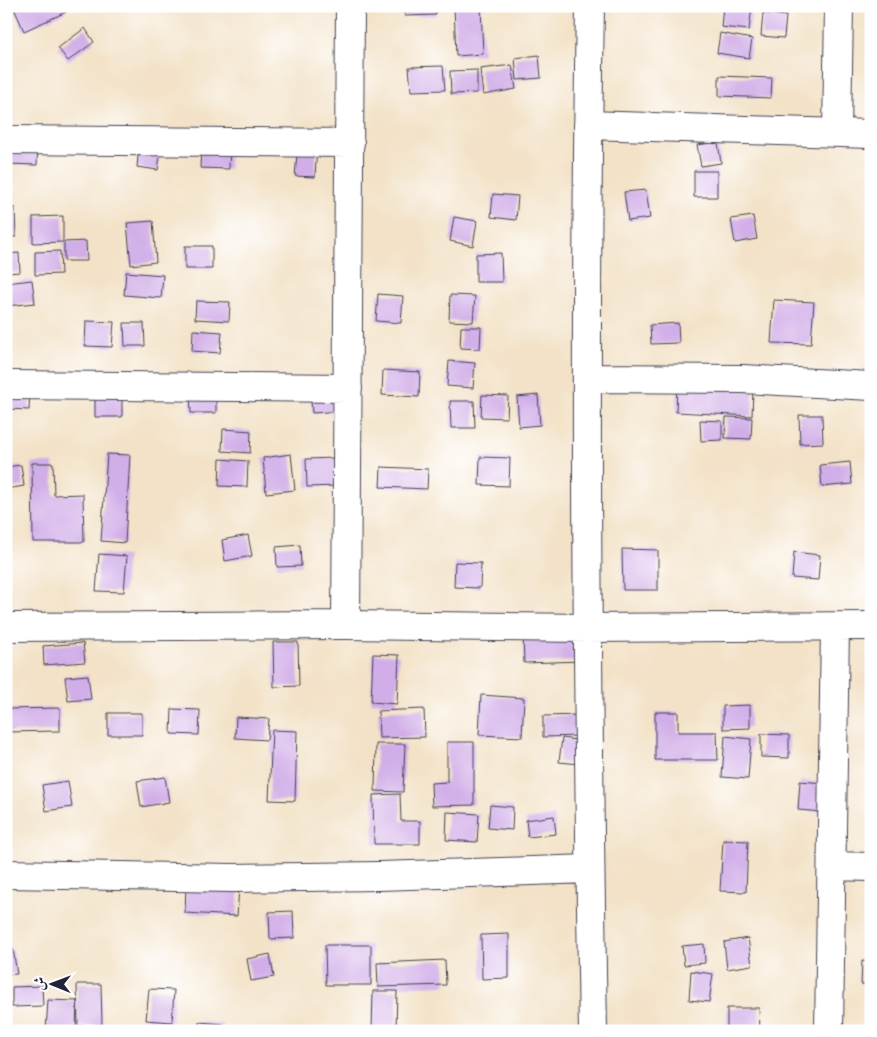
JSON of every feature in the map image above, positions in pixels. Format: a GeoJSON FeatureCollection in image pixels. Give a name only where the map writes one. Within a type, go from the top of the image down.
{"type":"FeatureCollection","features":[{"type":"Feature","properties":{"kind":"street"},"geometry":{"type":"LineString","coordinates":[[346,625],[350,6]]}},
{"type":"Feature","properties":{"kind":"street"},"geometry":{"type":"LineString","coordinates":[[590,6],[586,628],[593,1031]]}},
{"type":"Feature","properties":{"kind":"street"},"geometry":{"type":"LineString","coordinates":[[837,132],[839,6]]}},
{"type":"Feature","properties":{"kind":"street"},"geometry":{"type":"LineString","coordinates":[[588,125],[871,134]]}},
{"type":"Feature","properties":{"kind":"street"},"geometry":{"type":"LineString","coordinates":[[6,140],[350,143]]}},
{"type":"Feature","properties":{"kind":"street"},"geometry":{"type":"LineString","coordinates":[[587,378],[743,379],[871,386]]}},
{"type":"Feature","properties":{"kind":"street"},"geometry":{"type":"LineString","coordinates":[[6,385],[348,388]]}},
{"type":"Feature","properties":{"kind":"street"},"geometry":{"type":"LineString","coordinates":[[6,627],[346,625],[586,628],[871,626]]}},
{"type":"Feature","properties":{"kind":"street"},"geometry":{"type":"LineString","coordinates":[[829,1031],[836,627]]}},
{"type":"Feature","properties":{"kind":"street"},"geometry":{"type":"LineString","coordinates":[[832,866],[871,867]]}},
{"type":"Feature","properties":{"kind":"street"},"geometry":{"type":"LineString","coordinates":[[6,874],[243,878],[380,876],[590,868]]}},
{"type":"Feature","properties":{"kind":"building"},"geometry":{"type":"Polygon","coordinates":[[[13,6],[64,6],[66,12],[24,31],[13,6]]]}},
{"type":"Feature","properties":{"kind":"building"},"geometry":{"type":"Polygon","coordinates":[[[405,6],[436,6],[436,15],[405,16],[405,6]]]}},
{"type":"Feature","properties":{"kind":"building"},"geometry":{"type":"Polygon","coordinates":[[[454,6],[481,6],[483,54],[456,56],[454,6]]]}},
{"type":"Feature","properties":{"kind":"building"},"geometry":{"type":"Polygon","coordinates":[[[723,6],[752,6],[749,30],[721,27],[723,6]]]}},
{"type":"Feature","properties":{"kind":"building"},"geometry":{"type":"Polygon","coordinates":[[[763,13],[786,16],[784,38],[761,36],[763,13]]]}},
{"type":"Feature","properties":{"kind":"building"},"geometry":{"type":"Polygon","coordinates":[[[85,28],[94,42],[68,61],[58,48],[85,28]]]}},
{"type":"Feature","properties":{"kind":"building"},"geometry":{"type":"Polygon","coordinates":[[[720,33],[752,39],[749,58],[717,53],[720,33]]]}},
{"type":"Feature","properties":{"kind":"building"},"geometry":{"type":"Polygon","coordinates":[[[539,55],[541,78],[517,80],[515,58],[539,55]]]}},
{"type":"Feature","properties":{"kind":"building"},"geometry":{"type":"Polygon","coordinates":[[[512,65],[516,89],[483,95],[480,69],[512,65]]]}},
{"type":"Feature","properties":{"kind":"building"},"geometry":{"type":"Polygon","coordinates":[[[443,66],[445,90],[411,91],[409,67],[443,66]]]}},
{"type":"Feature","properties":{"kind":"building"},"geometry":{"type":"Polygon","coordinates":[[[477,70],[477,93],[451,94],[450,71],[477,70]]]}},
{"type":"Feature","properties":{"kind":"building"},"geometry":{"type":"Polygon","coordinates":[[[719,76],[772,78],[771,98],[719,96],[719,76]]]}},
{"type":"Feature","properties":{"kind":"building"},"geometry":{"type":"Polygon","coordinates":[[[6,139],[38,141],[37,165],[6,164],[6,139]]]}},
{"type":"Feature","properties":{"kind":"building"},"geometry":{"type":"Polygon","coordinates":[[[718,142],[721,163],[701,166],[697,145],[718,142]]]}},
{"type":"Feature","properties":{"kind":"building"},"geometry":{"type":"Polygon","coordinates":[[[298,144],[317,145],[315,177],[295,176],[298,144]]]}},
{"type":"Feature","properties":{"kind":"building"},"geometry":{"type":"Polygon","coordinates":[[[201,145],[230,146],[229,169],[200,168],[201,145]]]}},
{"type":"Feature","properties":{"kind":"building"},"geometry":{"type":"Polygon","coordinates":[[[139,146],[161,148],[158,170],[137,167],[139,146]]]}},
{"type":"Feature","properties":{"kind":"building"},"geometry":{"type":"Polygon","coordinates":[[[694,171],[717,171],[717,197],[694,197],[694,171]]]}},
{"type":"Feature","properties":{"kind":"building"},"geometry":{"type":"Polygon","coordinates":[[[646,190],[650,218],[628,221],[624,192],[646,190]]]}},
{"type":"Feature","properties":{"kind":"building"},"geometry":{"type":"Polygon","coordinates":[[[493,194],[518,196],[516,220],[491,217],[493,194]]]}},
{"type":"Feature","properties":{"kind":"building"},"geometry":{"type":"Polygon","coordinates":[[[6,208],[15,208],[16,237],[6,237],[6,208]]]}},
{"type":"Feature","properties":{"kind":"building"},"geometry":{"type":"Polygon","coordinates":[[[63,216],[63,242],[33,243],[33,217],[63,216]]]}},
{"type":"Feature","properties":{"kind":"building"},"geometry":{"type":"Polygon","coordinates":[[[753,216],[757,239],[735,243],[731,219],[753,216]]]}},
{"type":"Feature","properties":{"kind":"building"},"geometry":{"type":"Polygon","coordinates":[[[454,217],[477,221],[473,246],[450,241],[454,217]]]}},
{"type":"Feature","properties":{"kind":"building"},"geometry":{"type":"Polygon","coordinates":[[[153,221],[156,262],[131,265],[127,223],[153,221]]]}},
{"type":"Feature","properties":{"kind":"building"},"geometry":{"type":"Polygon","coordinates":[[[86,241],[87,261],[64,261],[64,242],[86,241]]]}},
{"type":"Feature","properties":{"kind":"building"},"geometry":{"type":"Polygon","coordinates":[[[185,246],[212,246],[212,269],[185,269],[185,246]]]}},
{"type":"Feature","properties":{"kind":"building"},"geometry":{"type":"Polygon","coordinates":[[[60,251],[61,274],[35,275],[35,252],[60,251]]]}},
{"type":"Feature","properties":{"kind":"building"},"geometry":{"type":"Polygon","coordinates":[[[19,253],[20,272],[6,273],[6,254],[19,253]]]}},
{"type":"Feature","properties":{"kind":"building"},"geometry":{"type":"Polygon","coordinates":[[[501,253],[502,282],[476,282],[476,254],[501,253]]]}},
{"type":"Feature","properties":{"kind":"building"},"geometry":{"type":"Polygon","coordinates":[[[126,272],[163,275],[161,298],[124,295],[126,272]]]}},
{"type":"Feature","properties":{"kind":"building"},"geometry":{"type":"Polygon","coordinates":[[[32,280],[35,303],[6,306],[6,283],[32,280]]]}},
{"type":"Feature","properties":{"kind":"building"},"geometry":{"type":"Polygon","coordinates":[[[378,294],[403,296],[401,323],[376,321],[378,294]]]}},
{"type":"Feature","properties":{"kind":"building"},"geometry":{"type":"Polygon","coordinates":[[[450,295],[475,296],[473,322],[449,321],[450,295]]]}},
{"type":"Feature","properties":{"kind":"building"},"geometry":{"type":"Polygon","coordinates":[[[774,300],[814,302],[811,344],[771,343],[774,300]]]}},
{"type":"Feature","properties":{"kind":"building"},"geometry":{"type":"Polygon","coordinates":[[[196,301],[230,302],[229,321],[195,319],[196,301]]]}},
{"type":"Feature","properties":{"kind":"building"},"geometry":{"type":"Polygon","coordinates":[[[86,321],[114,322],[112,347],[85,346],[86,321]]]}},
{"type":"Feature","properties":{"kind":"building"},"geometry":{"type":"Polygon","coordinates":[[[124,323],[144,323],[145,346],[125,346],[124,323]]]}},
{"type":"Feature","properties":{"kind":"building"},"geometry":{"type":"Polygon","coordinates":[[[678,323],[679,343],[651,344],[650,325],[678,323]]]}},
{"type":"Feature","properties":{"kind":"building"},"geometry":{"type":"Polygon","coordinates":[[[461,327],[481,327],[480,349],[460,348],[461,327]]]}},
{"type":"Feature","properties":{"kind":"building"},"geometry":{"type":"Polygon","coordinates":[[[193,330],[222,332],[220,353],[192,351],[193,330]]]}},
{"type":"Feature","properties":{"kind":"building"},"geometry":{"type":"Polygon","coordinates":[[[449,361],[475,363],[473,388],[447,386],[449,361]]]}},
{"type":"Feature","properties":{"kind":"building"},"geometry":{"type":"Polygon","coordinates":[[[383,370],[420,372],[419,397],[382,395],[383,370]]]}},
{"type":"Feature","properties":{"kind":"building"},"geometry":{"type":"Polygon","coordinates":[[[8,386],[30,387],[29,410],[7,409],[8,386]]]}},
{"type":"Feature","properties":{"kind":"building"},"geometry":{"type":"Polygon","coordinates":[[[677,386],[753,390],[752,416],[676,412],[677,386]]]}},
{"type":"Feature","properties":{"kind":"building"},"geometry":{"type":"Polygon","coordinates":[[[340,387],[341,411],[312,413],[310,389],[340,387]]]}},
{"type":"Feature","properties":{"kind":"building"},"geometry":{"type":"Polygon","coordinates":[[[122,393],[122,417],[95,417],[95,394],[122,393]]]}},
{"type":"Feature","properties":{"kind":"building"},"geometry":{"type":"Polygon","coordinates":[[[190,394],[216,394],[216,413],[191,413],[190,394]]]}},
{"type":"Feature","properties":{"kind":"building"},"geometry":{"type":"Polygon","coordinates":[[[482,395],[508,396],[507,418],[481,417],[482,395]]]}},
{"type":"Feature","properties":{"kind":"building"},"geometry":{"type":"Polygon","coordinates":[[[538,395],[540,425],[519,427],[517,397],[538,395]]]}},
{"type":"Feature","properties":{"kind":"building"},"geometry":{"type":"Polygon","coordinates":[[[450,401],[474,401],[475,428],[451,428],[450,401]]]}},
{"type":"Feature","properties":{"kind":"building"},"geometry":{"type":"Polygon","coordinates":[[[799,415],[822,415],[823,443],[800,444],[799,415]]]}},
{"type":"Feature","properties":{"kind":"building"},"geometry":{"type":"Polygon","coordinates":[[[726,417],[752,418],[751,439],[725,438],[726,417]]]}},
{"type":"Feature","properties":{"kind":"building"},"geometry":{"type":"Polygon","coordinates":[[[700,420],[722,421],[722,440],[701,441],[700,420]]]}},
{"type":"Feature","properties":{"kind":"building"},"geometry":{"type":"Polygon","coordinates":[[[223,429],[251,431],[250,453],[222,451],[223,429]]]}},
{"type":"Feature","properties":{"kind":"building"},"geometry":{"type":"Polygon","coordinates":[[[107,454],[130,455],[125,543],[101,541],[107,454]]]}},
{"type":"Feature","properties":{"kind":"building"},"geometry":{"type":"Polygon","coordinates":[[[291,454],[295,490],[266,493],[263,458],[291,454]]]}},
{"type":"Feature","properties":{"kind":"building"},"geometry":{"type":"Polygon","coordinates":[[[480,457],[510,458],[509,486],[479,485],[480,457]]]}},
{"type":"Feature","properties":{"kind":"building"},"geometry":{"type":"Polygon","coordinates":[[[336,458],[337,486],[307,487],[306,459],[336,458]]]}},
{"type":"Feature","properties":{"kind":"building"},"geometry":{"type":"Polygon","coordinates":[[[220,459],[248,461],[247,487],[219,486],[220,459]]]}},
{"type":"Feature","properties":{"kind":"building"},"geometry":{"type":"Polygon","coordinates":[[[850,462],[852,484],[822,487],[820,465],[850,462]]]}},
{"type":"Feature","properties":{"kind":"building"},"geometry":{"type":"Polygon","coordinates":[[[32,463],[53,463],[54,495],[83,494],[84,542],[33,542],[32,463]]]}},
{"type":"Feature","properties":{"kind":"building"},"geometry":{"type":"Polygon","coordinates":[[[21,465],[24,486],[6,489],[6,467],[21,465]]]}},
{"type":"Feature","properties":{"kind":"building"},"geometry":{"type":"Polygon","coordinates":[[[381,467],[428,469],[427,489],[380,487],[381,467]]]}},
{"type":"Feature","properties":{"kind":"building"},"geometry":{"type":"Polygon","coordinates":[[[248,535],[252,556],[225,561],[222,540],[248,535]]]}},
{"type":"Feature","properties":{"kind":"building"},"geometry":{"type":"Polygon","coordinates":[[[300,545],[301,566],[277,567],[276,547],[300,545]]]}},
{"type":"Feature","properties":{"kind":"building"},"geometry":{"type":"Polygon","coordinates":[[[622,549],[658,550],[658,590],[623,590],[622,549]]]}},
{"type":"Feature","properties":{"kind":"building"},"geometry":{"type":"Polygon","coordinates":[[[794,552],[820,555],[818,580],[792,578],[794,552]]]}},
{"type":"Feature","properties":{"kind":"building"},"geometry":{"type":"Polygon","coordinates":[[[99,554],[127,556],[124,592],[96,591],[99,554]]]}},
{"type":"Feature","properties":{"kind":"building"},"geometry":{"type":"Polygon","coordinates":[[[455,562],[481,563],[480,588],[454,587],[455,562]]]}},
{"type":"Feature","properties":{"kind":"building"},"geometry":{"type":"Polygon","coordinates":[[[580,632],[582,661],[524,663],[523,634],[580,632]]]}},
{"type":"Feature","properties":{"kind":"building"},"geometry":{"type":"Polygon","coordinates":[[[273,642],[298,642],[299,686],[274,687],[273,642]]]}},
{"type":"Feature","properties":{"kind":"building"},"geometry":{"type":"Polygon","coordinates":[[[83,643],[85,662],[44,665],[43,646],[83,643]]]}},
{"type":"Feature","properties":{"kind":"building"},"geometry":{"type":"Polygon","coordinates":[[[373,654],[399,655],[397,704],[371,702],[373,654]]]}},
{"type":"Feature","properties":{"kind":"building"},"geometry":{"type":"Polygon","coordinates":[[[88,675],[91,699],[68,701],[65,677],[88,675]]]}},
{"type":"Feature","properties":{"kind":"building"},"geometry":{"type":"Polygon","coordinates":[[[481,695],[524,698],[522,737],[479,735],[481,695]]]}},
{"type":"Feature","properties":{"kind":"building"},"geometry":{"type":"Polygon","coordinates":[[[750,705],[750,728],[723,729],[723,706],[750,705]]]}},
{"type":"Feature","properties":{"kind":"building"},"geometry":{"type":"Polygon","coordinates":[[[60,708],[60,731],[6,732],[6,709],[60,708]]]}},
{"type":"Feature","properties":{"kind":"building"},"geometry":{"type":"Polygon","coordinates":[[[172,709],[200,710],[199,735],[171,734],[172,709]]]}},
{"type":"Feature","properties":{"kind":"building"},"geometry":{"type":"Polygon","coordinates":[[[424,709],[425,737],[379,738],[378,711],[424,709]]]}},
{"type":"Feature","properties":{"kind":"building"},"geometry":{"type":"Polygon","coordinates":[[[655,712],[678,712],[678,732],[717,732],[718,760],[655,760],[655,712]]]}},
{"type":"Feature","properties":{"kind":"building"},"geometry":{"type":"Polygon","coordinates":[[[108,713],[142,713],[142,735],[108,735],[108,713]]]}},
{"type":"Feature","properties":{"kind":"building"},"geometry":{"type":"Polygon","coordinates":[[[579,715],[580,736],[543,737],[543,716],[579,715]]]}},
{"type":"Feature","properties":{"kind":"building"},"geometry":{"type":"Polygon","coordinates":[[[236,717],[269,719],[267,740],[235,738],[236,717]]]}},
{"type":"Feature","properties":{"kind":"building"},"geometry":{"type":"Polygon","coordinates":[[[272,730],[297,731],[295,801],[269,800],[272,730]]]}},
{"type":"Feature","properties":{"kind":"building"},"geometry":{"type":"Polygon","coordinates":[[[761,734],[789,735],[789,758],[761,757],[761,734]]]}},
{"type":"Feature","properties":{"kind":"building"},"geometry":{"type":"Polygon","coordinates":[[[725,736],[751,739],[748,779],[722,777],[725,736]]]}},
{"type":"Feature","properties":{"kind":"building"},"geometry":{"type":"Polygon","coordinates":[[[562,738],[583,741],[580,764],[559,762],[562,738]]]}},
{"type":"Feature","properties":{"kind":"building"},"geometry":{"type":"Polygon","coordinates":[[[447,742],[474,742],[474,805],[432,806],[431,783],[447,782],[447,742]]]}},
{"type":"Feature","properties":{"kind":"building"},"geometry":{"type":"Polygon","coordinates":[[[376,744],[405,744],[403,792],[375,791],[376,744]]]}},
{"type":"Feature","properties":{"kind":"building"},"geometry":{"type":"Polygon","coordinates":[[[165,777],[169,802],[141,807],[137,781],[165,777]]]}},
{"type":"Feature","properties":{"kind":"building"},"geometry":{"type":"Polygon","coordinates":[[[68,781],[72,807],[46,811],[42,785],[68,781]]]}},
{"type":"Feature","properties":{"kind":"building"},"geometry":{"type":"Polygon","coordinates":[[[800,781],[824,783],[822,812],[798,810],[800,781]]]}},
{"type":"Feature","properties":{"kind":"building"},"geometry":{"type":"Polygon","coordinates":[[[400,794],[401,821],[420,821],[420,844],[374,844],[373,795],[400,794]]]}},
{"type":"Feature","properties":{"kind":"building"},"geometry":{"type":"Polygon","coordinates":[[[490,805],[513,807],[512,830],[488,828],[490,805]]]}},
{"type":"Feature","properties":{"kind":"building"},"geometry":{"type":"Polygon","coordinates":[[[447,812],[479,814],[477,842],[446,840],[447,812]]]}},
{"type":"Feature","properties":{"kind":"building"},"geometry":{"type":"Polygon","coordinates":[[[554,816],[556,834],[528,837],[526,820],[554,816]]]}},
{"type":"Feature","properties":{"kind":"building"},"geometry":{"type":"Polygon","coordinates":[[[723,840],[748,841],[746,892],[720,891],[723,840]]]}},
{"type":"Feature","properties":{"kind":"building"},"geometry":{"type":"Polygon","coordinates":[[[186,884],[239,887],[237,916],[185,913],[186,884]]]}},
{"type":"Feature","properties":{"kind":"building"},"geometry":{"type":"Polygon","coordinates":[[[293,911],[294,938],[270,939],[269,912],[293,911]]]}},
{"type":"Feature","properties":{"kind":"building"},"geometry":{"type":"Polygon","coordinates":[[[509,934],[509,978],[482,979],[481,935],[509,934]]]}},
{"type":"Feature","properties":{"kind":"building"},"geometry":{"type":"Polygon","coordinates":[[[748,938],[752,965],[727,969],[724,942],[748,938]]]}},
{"type":"Feature","properties":{"kind":"building"},"geometry":{"type":"Polygon","coordinates":[[[704,944],[705,963],[684,965],[682,946],[704,944]]]}},
{"type":"Feature","properties":{"kind":"building"},"geometry":{"type":"Polygon","coordinates":[[[325,945],[371,945],[371,985],[326,985],[325,945]]]}},
{"type":"Feature","properties":{"kind":"building"},"geometry":{"type":"Polygon","coordinates":[[[13,949],[17,974],[6,975],[6,950],[13,949]]]}},
{"type":"Feature","properties":{"kind":"building"},"geometry":{"type":"Polygon","coordinates":[[[270,954],[274,977],[251,981],[247,959],[270,954]]]}},
{"type":"Feature","properties":{"kind":"building"},"geometry":{"type":"Polygon","coordinates":[[[445,960],[446,985],[378,987],[377,963],[445,960]]]}},
{"type":"Feature","properties":{"kind":"building"},"geometry":{"type":"Polygon","coordinates":[[[862,961],[871,962],[871,985],[861,984],[862,961]]]}},
{"type":"Feature","properties":{"kind":"building"},"geometry":{"type":"Polygon","coordinates":[[[691,971],[713,974],[709,1002],[689,1000],[691,971]]]}},
{"type":"Feature","properties":{"kind":"building"},"geometry":{"type":"Polygon","coordinates":[[[77,984],[101,984],[102,1025],[78,1026],[77,984]]]}},
{"type":"Feature","properties":{"kind":"building"},"geometry":{"type":"Polygon","coordinates":[[[42,986],[43,1006],[12,1007],[12,987],[42,986]]]}},
{"type":"Feature","properties":{"kind":"building"},"geometry":{"type":"Polygon","coordinates":[[[149,989],[174,990],[172,1022],[146,1020],[149,989]]]}},
{"type":"Feature","properties":{"kind":"building"},"geometry":{"type":"Polygon","coordinates":[[[373,991],[397,991],[396,1031],[372,1031],[373,991]]]}},
{"type":"Feature","properties":{"kind":"building"},"geometry":{"type":"Polygon","coordinates":[[[48,1000],[77,1001],[76,1031],[46,1031],[48,1000]]]}},
{"type":"Feature","properties":{"kind":"building"},"geometry":{"type":"Polygon","coordinates":[[[727,1008],[759,1008],[760,1030],[727,1031],[727,1008]]]}},
{"type":"Feature","properties":{"kind":"building"},"geometry":{"type":"Polygon","coordinates":[[[199,1022],[223,1024],[223,1031],[199,1031],[199,1022]]]}}]}
